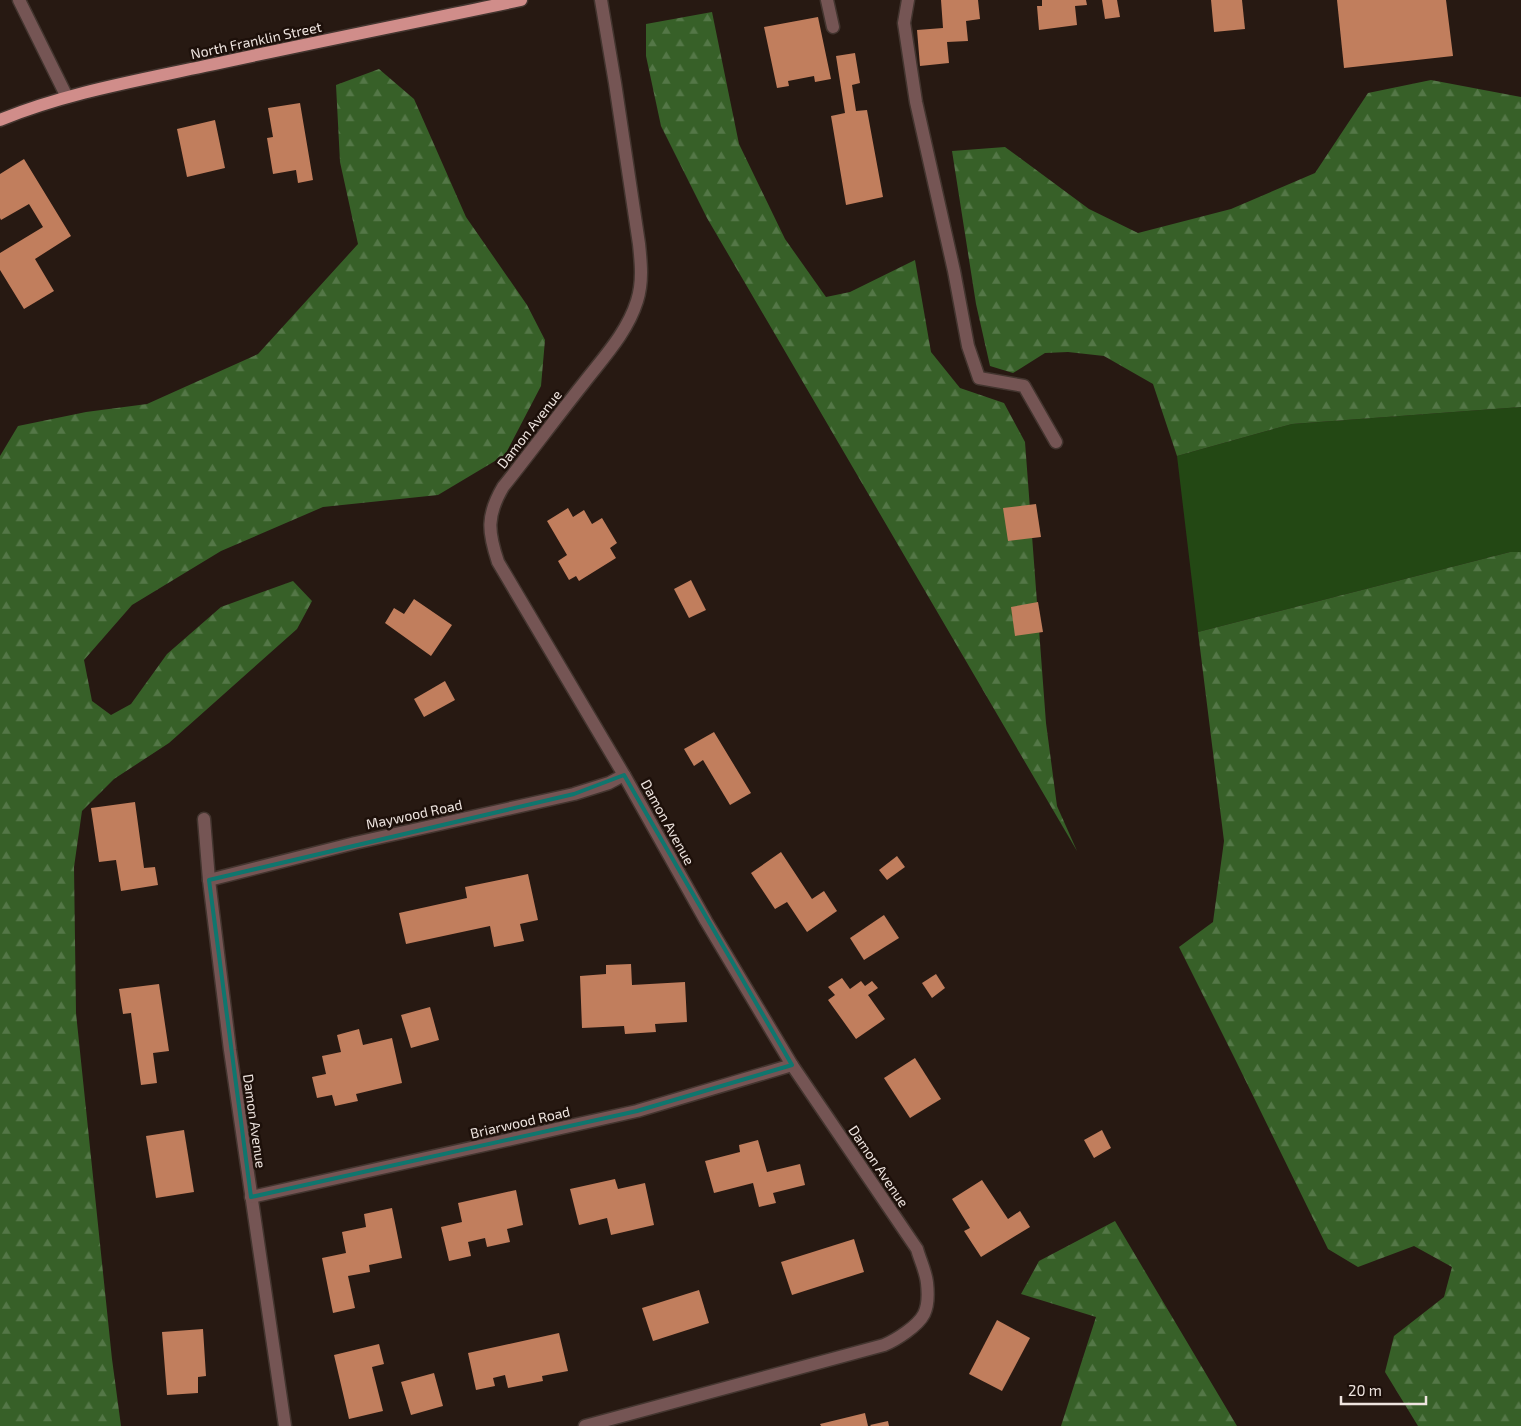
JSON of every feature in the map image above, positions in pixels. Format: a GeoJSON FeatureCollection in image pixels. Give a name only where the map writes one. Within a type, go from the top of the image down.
{"type":"FeatureCollection","features":[{"type":"Feature","properties":{"kind":"main road","name":"North Franklin Street"},"geometry":{"type":"LineString","coordinates":[[0,120],[67,98],[119,85],[276,50],[521,0]]}},
{"type":"Feature","properties":{"kind":"street"},"geometry":{"type":"LineString","coordinates":[[19,0],[67,98]]}},
{"type":"Feature","properties":{"kind":"street","name":"Damon Avenue"},"geometry":{"type":"LineString","coordinates":[[585,1426],[895,1341],[924,1314],[927,1299],[927,1282],[917,1249],[792,1065],[706,921],[624,775],[498,562],[492,544],[491,513],[503,487],[613,345],[631,316],[637,300],[641,266],[639,244],[601,0]]}},
{"type":"Feature","properties":{"kind":"street"},"geometry":{"type":"LineString","coordinates":[[827,0],[833,27]]}},
{"type":"Feature","properties":{"kind":"street"},"geometry":{"type":"LineString","coordinates":[[908,0],[904,23],[916,102],[954,271],[968,346],[979,378],[1024,386],[1056,442]]}},
{"type":"Feature","properties":{"kind":"street","name":"Maywood Road"},"geometry":{"type":"LineString","coordinates":[[208,880],[355,842],[593,789],[610,783],[624,775]]}},
{"type":"Feature","properties":{"kind":"street","name":"Damon Avenue"},"geometry":{"type":"LineString","coordinates":[[204,820],[208,880],[230,1050],[285,1426]]}},
{"type":"Feature","properties":{"kind":"street","name":"Briarwood Road"},"geometry":{"type":"LineString","coordinates":[[251,1197],[637,1111],[792,1065]]}},
{"type":"Feature","properties":{"kind":"highlighted area"},"geometry":{"type":"Polygon","coordinates":[[[624,775],[792,1065],[637,1111],[251,1197],[209,880],[574,794],[624,775]]]}},
{"type":"Feature","properties":{"kind":"green space"},"geometry":{"type":"Polygon","coordinates":[[[712,12],[739,144],[785,239],[826,297],[850,292],[915,260],[931,352],[960,388],[1004,403],[1025,442],[1046,723],[1057,806],[1077,851],[707,218],[661,126],[646,56],[646,24],[712,12]]]}},
{"type":"Feature","properties":{"kind":"green space"},"geometry":{"type":"Polygon","coordinates":[[[379,69],[414,99],[466,217],[527,305],[545,340],[541,386],[505,455],[438,495],[323,507],[221,551],[132,605],[84,660],[92,701],[111,715],[131,704],[167,654],[221,607],[293,581],[312,601],[297,629],[169,743],[114,779],[82,811],[74,867],[76,1013],[112,1359],[121,1426],[0,1426],[0,456],[18,426],[86,412],[147,404],[258,354],[358,244],[340,162],[336,85],[379,69]]]}},
{"type":"Feature","properties":{"kind":"green space"},"geometry":{"type":"Polygon","coordinates":[[[1431,80],[1521,97],[1521,407],[1292,424],[1177,456],[1153,384],[1104,356],[1068,352],[1045,353],[1013,373],[990,366],[976,304],[952,151],[1005,147],[1089,209],[1138,233],[1231,209],[1315,173],[1368,93],[1431,80]]]}},
{"type":"Feature","properties":{"kind":"green space"},"geometry":{"type":"Polygon","coordinates":[[[1521,407],[1521,552],[1510,552],[1198,632],[1177,456],[1292,424],[1521,407]]]}},
{"type":"Feature","properties":{"kind":"green space"},"geometry":{"type":"Polygon","coordinates":[[[1510,552],[1521,552],[1521,1426],[1418,1426],[1385,1372],[1394,1336],[1444,1297],[1452,1267],[1414,1246],[1358,1267],[1328,1249],[1179,947],[1213,922],[1224,841],[1198,632],[1510,552]]]}},
{"type":"Feature","properties":{"kind":"green space"},"geometry":{"type":"Polygon","coordinates":[[[1115,1221],[1237,1426],[1061,1426],[1096,1317],[1021,1294],[1039,1261],[1115,1221]]]}},
{"type":"Feature","properties":{"kind":"building"},"geometry":{"type":"Polygon","coordinates":[[[941,0],[978,0],[980,19],[966,21],[968,41],[947,42],[949,63],[920,66],[917,30],[943,28],[941,0]]]}},
{"type":"Feature","properties":{"kind":"building"},"geometry":{"type":"Polygon","coordinates":[[[1042,0],[1086,0],[1087,5],[1075,6],[1077,25],[1039,30],[1037,6],[1042,6],[1042,0]]]}},
{"type":"Feature","properties":{"kind":"building"},"geometry":{"type":"Polygon","coordinates":[[[1102,0],[1117,0],[1120,17],[1105,19],[1102,0]]]}},
{"type":"Feature","properties":{"kind":"building"},"geometry":{"type":"Polygon","coordinates":[[[1211,0],[1242,0],[1245,29],[1214,32],[1211,0]]]}},
{"type":"Feature","properties":{"kind":"building"},"geometry":{"type":"Polygon","coordinates":[[[1337,0],[1446,0],[1453,56],[1344,68],[1337,0]]]}},
{"type":"Feature","properties":{"kind":"building"},"geometry":{"type":"Polygon","coordinates":[[[818,17],[831,79],[815,82],[814,76],[788,81],[789,86],[777,88],[764,27],[818,17]]]}},
{"type":"Feature","properties":{"kind":"building"},"geometry":{"type":"Polygon","coordinates":[[[855,53],[860,83],[852,85],[856,111],[867,110],[883,197],[846,205],[831,116],[845,113],[836,56],[855,53]]]}},
{"type":"Feature","properties":{"kind":"building"},"geometry":{"type":"Polygon","coordinates":[[[300,103],[313,180],[298,183],[296,170],[273,174],[267,138],[273,137],[268,108],[300,103]]]}},
{"type":"Feature","properties":{"kind":"building"},"geometry":{"type":"Polygon","coordinates":[[[215,120],[225,168],[187,177],[177,129],[215,120]]]}},
{"type":"Feature","properties":{"kind":"building"},"geometry":{"type":"Polygon","coordinates":[[[24,159],[71,236],[35,259],[54,291],[24,309],[0,270],[0,253],[43,227],[29,204],[1,220],[0,174],[24,159]]]}},
{"type":"Feature","properties":{"kind":"building"},"geometry":{"type":"Polygon","coordinates":[[[1036,504],[1041,537],[1008,541],[1003,508],[1036,504]]]}},
{"type":"Feature","properties":{"kind":"building"},"geometry":{"type":"Polygon","coordinates":[[[568,508],[573,517],[584,510],[592,524],[602,518],[617,543],[610,548],[616,558],[579,581],[576,576],[569,580],[558,561],[567,555],[547,521],[568,508]]]}},
{"type":"Feature","properties":{"kind":"building"},"geometry":{"type":"Polygon","coordinates":[[[691,580],[706,610],[689,618],[674,589],[691,580]]]}},
{"type":"Feature","properties":{"kind":"building"},"geometry":{"type":"Polygon","coordinates":[[[414,599],[452,625],[431,656],[385,623],[394,608],[404,614],[414,599]]]}},
{"type":"Feature","properties":{"kind":"building"},"geometry":{"type":"Polygon","coordinates":[[[1038,602],[1043,632],[1015,636],[1011,607],[1038,602]]]}},
{"type":"Feature","properties":{"kind":"building"},"geometry":{"type":"Polygon","coordinates":[[[445,681],[455,700],[424,717],[414,699],[445,681]]]}},
{"type":"Feature","properties":{"kind":"building"},"geometry":{"type":"Polygon","coordinates":[[[714,732],[751,793],[730,805],[703,760],[694,766],[684,749],[714,732]]]}},
{"type":"Feature","properties":{"kind":"building"},"geometry":{"type":"Polygon","coordinates":[[[135,802],[144,868],[155,867],[158,885],[121,891],[116,860],[99,862],[91,808],[135,802]]]}},
{"type":"Feature","properties":{"kind":"building"},"geometry":{"type":"Polygon","coordinates":[[[781,852],[812,899],[824,891],[837,911],[807,932],[787,902],[775,909],[751,873],[781,852]]]}},
{"type":"Feature","properties":{"kind":"building"},"geometry":{"type":"Polygon","coordinates":[[[897,856],[905,867],[887,880],[879,870],[897,856]]]}},
{"type":"Feature","properties":{"kind":"building"},"geometry":{"type":"Polygon","coordinates":[[[528,874],[538,920],[520,924],[524,941],[494,947],[490,926],[406,944],[399,913],[467,898],[465,887],[528,874]]]}},
{"type":"Feature","properties":{"kind":"building"},"geometry":{"type":"Polygon","coordinates":[[[884,915],[899,938],[864,960],[850,938],[884,915]]]}},
{"type":"Feature","properties":{"kind":"building"},"geometry":{"type":"Polygon","coordinates":[[[631,964],[632,985],[685,982],[687,1022],[655,1024],[656,1032],[625,1034],[624,1026],[582,1028],[580,976],[606,974],[606,965],[631,964]]]}},
{"type":"Feature","properties":{"kind":"building"},"geometry":{"type":"Polygon","coordinates":[[[936,974],[945,988],[932,998],[922,983],[936,974]]]}},
{"type":"Feature","properties":{"kind":"building"},"geometry":{"type":"Polygon","coordinates":[[[842,978],[850,989],[861,981],[865,986],[872,981],[878,988],[868,995],[885,1019],[856,1039],[828,1000],[835,995],[828,987],[842,978]]]}},
{"type":"Feature","properties":{"kind":"building"},"geometry":{"type":"Polygon","coordinates":[[[159,984],[169,1051],[153,1053],[157,1083],[141,1085],[131,1013],[123,1014],[119,989],[159,984]]]}},
{"type":"Feature","properties":{"kind":"building"},"geometry":{"type":"Polygon","coordinates":[[[430,1007],[439,1040],[411,1048],[401,1015],[430,1007]]]}},
{"type":"Feature","properties":{"kind":"building"},"geometry":{"type":"Polygon","coordinates":[[[359,1029],[363,1045],[392,1038],[402,1083],[356,1094],[358,1101],[335,1106],[332,1095],[317,1098],[312,1077],[326,1074],[322,1056],[341,1052],[337,1035],[359,1029]]]}},
{"type":"Feature","properties":{"kind":"building"},"geometry":{"type":"Polygon","coordinates":[[[915,1058],[941,1099],[910,1118],[884,1078],[915,1058]]]}},
{"type":"Feature","properties":{"kind":"building"},"geometry":{"type":"Polygon","coordinates":[[[184,1130],[194,1192],[156,1198],[146,1136],[184,1130]]]}},
{"type":"Feature","properties":{"kind":"building"},"geometry":{"type":"Polygon","coordinates":[[[1102,1130],[1111,1148],[1094,1158],[1084,1140],[1102,1130]]]}},
{"type":"Feature","properties":{"kind":"building"},"geometry":{"type":"Polygon","coordinates":[[[758,1140],[767,1172],[800,1164],[805,1185],[773,1193],[776,1203],[759,1207],[753,1183],[714,1193],[705,1161],[740,1152],[739,1145],[758,1140]]]}},
{"type":"Feature","properties":{"kind":"building"},"geometry":{"type":"Polygon","coordinates":[[[615,1179],[618,1189],[645,1183],[654,1225],[611,1235],[607,1218],[579,1225],[570,1189],[615,1179]]]}},
{"type":"Feature","properties":{"kind":"building"},"geometry":{"type":"Polygon","coordinates":[[[982,1180],[1008,1219],[1020,1211],[1030,1227],[981,1257],[964,1231],[970,1228],[952,1199],[982,1180]]]}},
{"type":"Feature","properties":{"kind":"building"},"geometry":{"type":"Polygon","coordinates":[[[516,1190],[523,1225],[507,1229],[510,1242],[487,1247],[485,1238],[468,1242],[471,1256],[449,1261],[441,1227],[462,1222],[458,1203],[516,1190]]]}},
{"type":"Feature","properties":{"kind":"building"},"geometry":{"type":"Polygon","coordinates":[[[392,1208],[402,1258],[369,1265],[370,1272],[348,1276],[355,1308],[333,1313],[322,1258],[346,1253],[342,1232],[366,1227],[364,1214],[392,1208]]]}},
{"type":"Feature","properties":{"kind":"building"},"geometry":{"type":"Polygon","coordinates":[[[854,1239],[864,1272],[792,1295],[781,1262],[854,1239]]]}},
{"type":"Feature","properties":{"kind":"building"},"geometry":{"type":"Polygon","coordinates":[[[699,1290],[709,1323],[653,1341],[642,1308],[699,1290]]]}},
{"type":"Feature","properties":{"kind":"building"},"geometry":{"type":"Polygon","coordinates":[[[997,1320],[1030,1338],[1002,1391],[969,1374],[997,1320]]]}},
{"type":"Feature","properties":{"kind":"building"},"geometry":{"type":"Polygon","coordinates":[[[203,1329],[206,1376],[198,1377],[198,1393],[167,1395],[162,1332],[203,1329]]]}},
{"type":"Feature","properties":{"kind":"building"},"geometry":{"type":"Polygon","coordinates":[[[559,1333],[568,1371],[542,1376],[543,1381],[508,1388],[505,1375],[493,1378],[495,1386],[476,1390],[468,1353],[559,1333]]]}},
{"type":"Feature","properties":{"kind":"building"},"geometry":{"type":"Polygon","coordinates":[[[379,1344],[384,1364],[372,1367],[383,1411],[349,1419],[334,1355],[379,1344]]]}},
{"type":"Feature","properties":{"kind":"building"},"geometry":{"type":"Polygon","coordinates":[[[434,1373],[443,1406],[411,1415],[401,1382],[434,1373]]]}},
{"type":"Feature","properties":{"kind":"building"},"geometry":{"type":"Polygon","coordinates":[[[865,1413],[868,1426],[821,1426],[820,1424],[865,1413]]]}},
{"type":"Feature","properties":{"kind":"building"},"geometry":{"type":"Polygon","coordinates":[[[888,1421],[889,1426],[870,1425],[888,1421]]]}}]}
